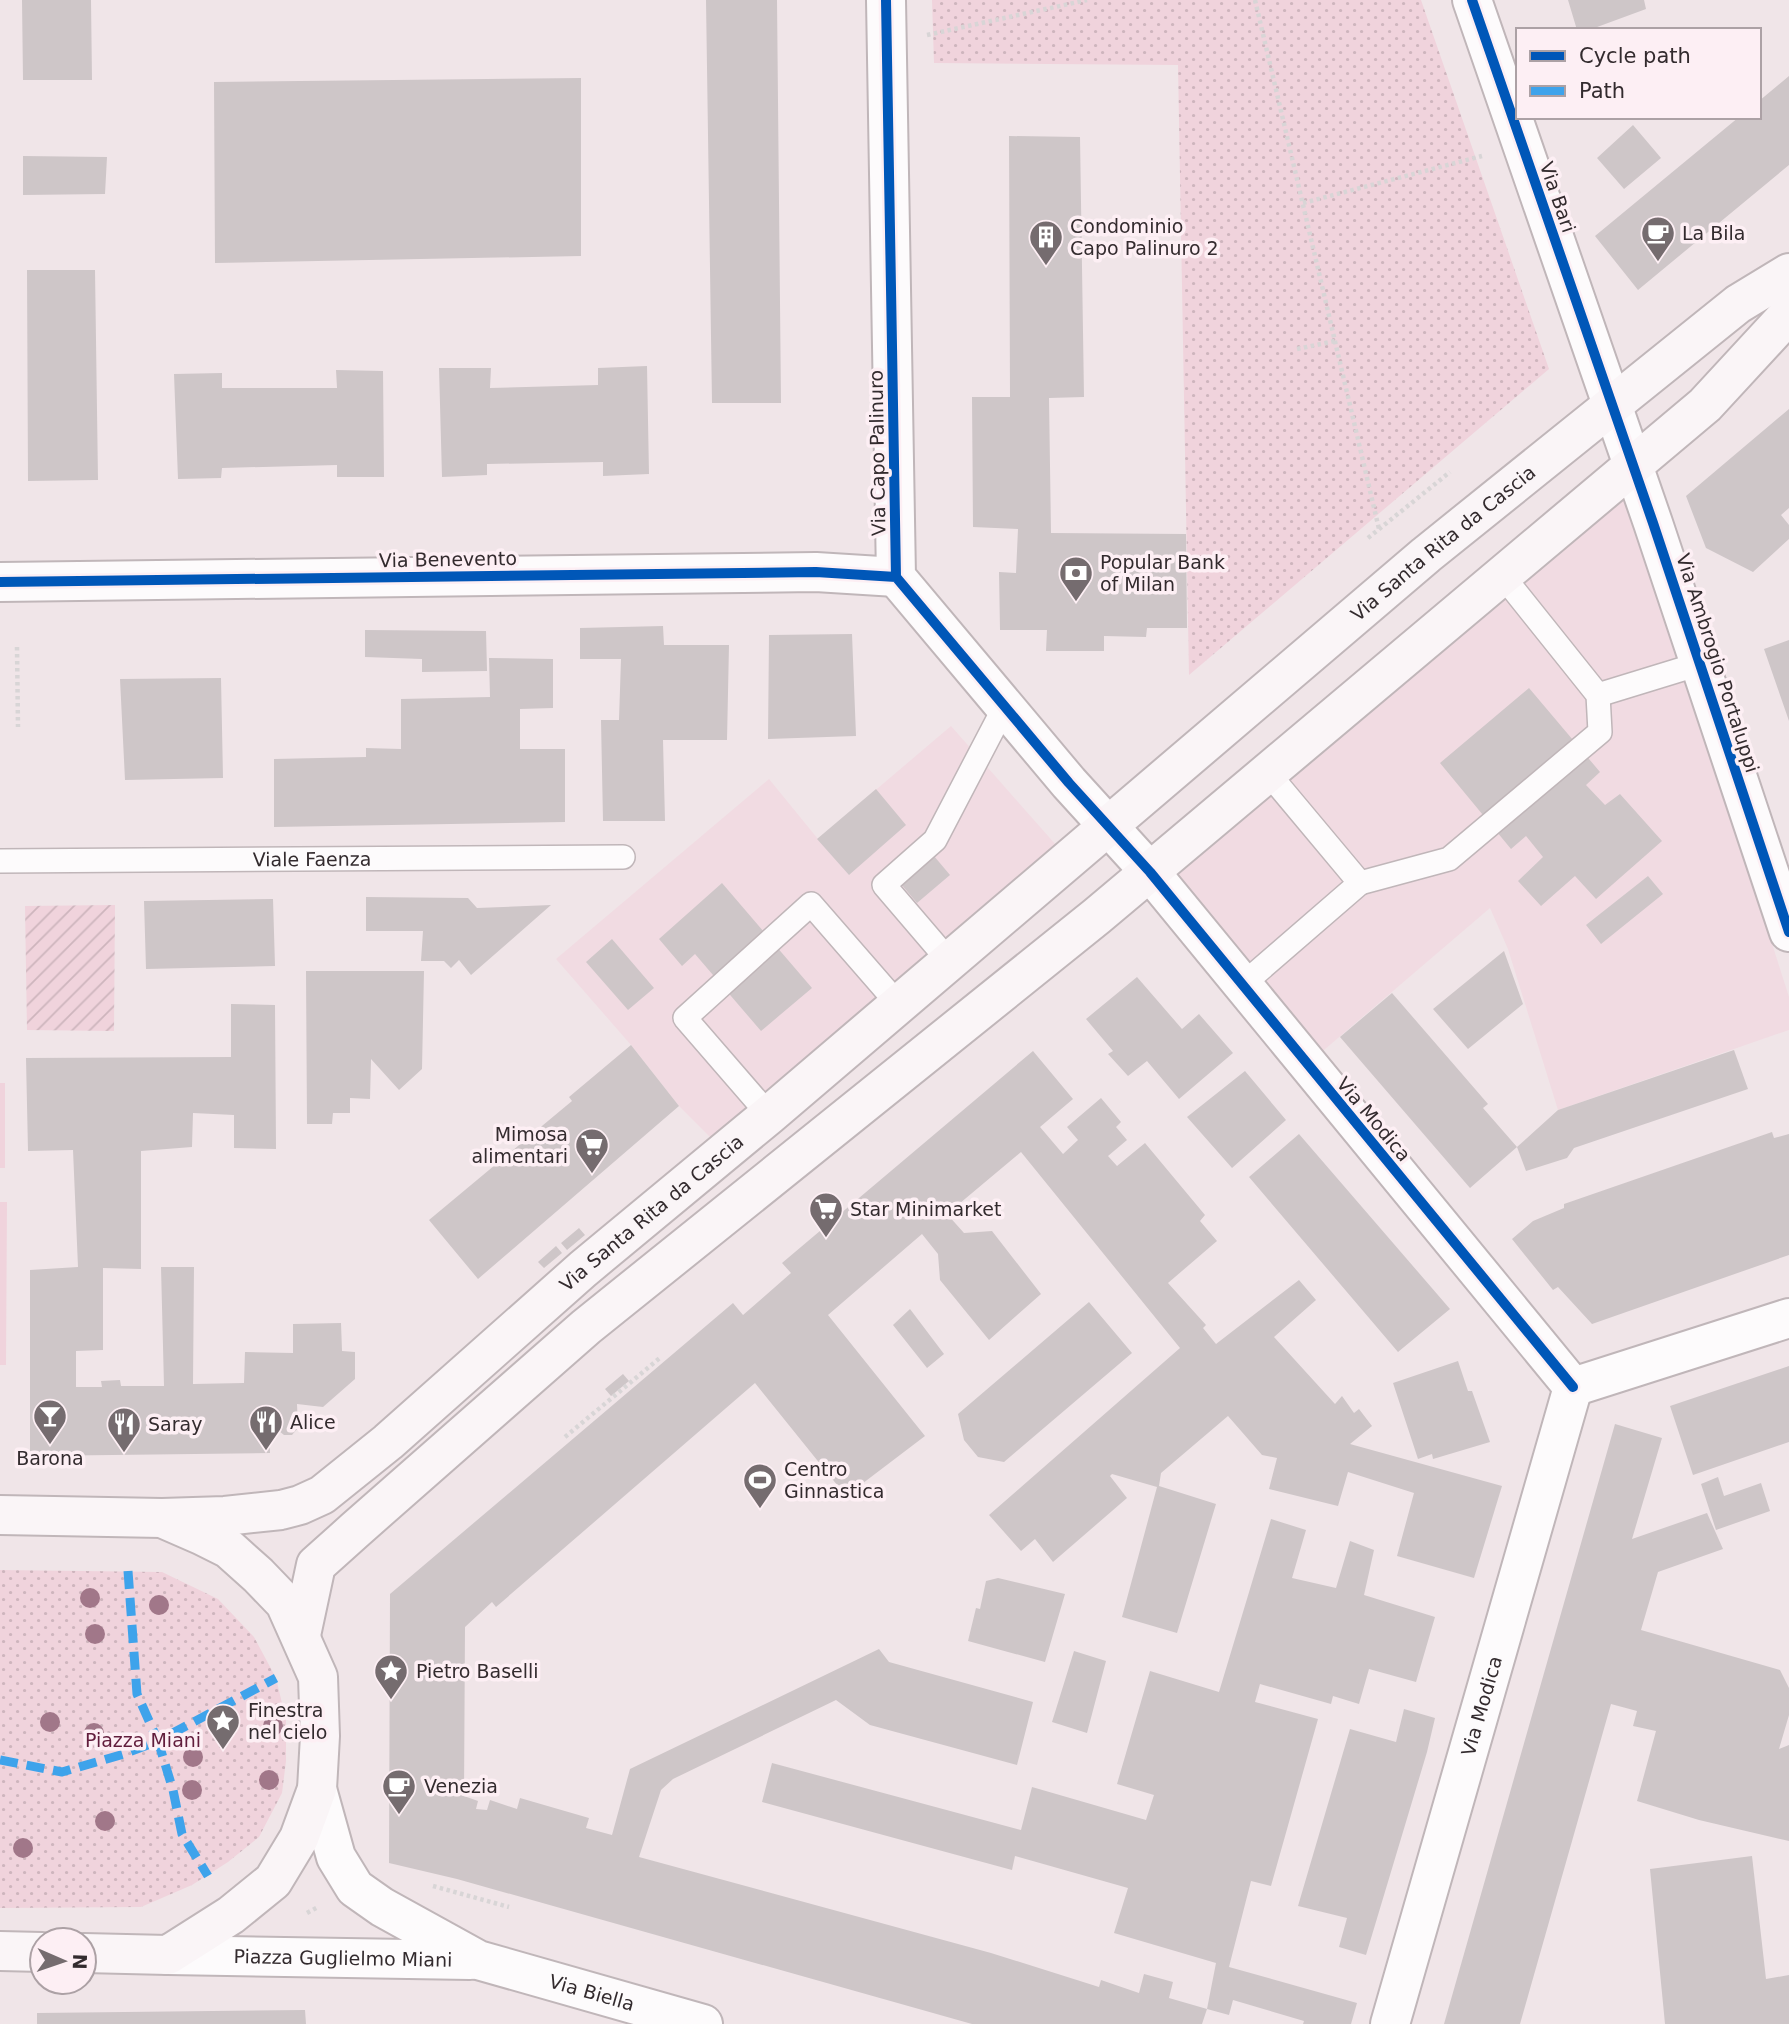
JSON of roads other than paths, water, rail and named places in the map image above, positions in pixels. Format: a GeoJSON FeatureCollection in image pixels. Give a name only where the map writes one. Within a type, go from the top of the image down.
{"type":"FeatureCollection","features":[{"type":"Feature","properties":{"kind":"main road","name":"Via Santa Rita da Cascia"},"geometry":{"type":"LineString","coordinates":[[162,1518],[225,1516],[281,1510],[322,1495],[388,1442],[583,1269],[769,1115],[1426,555],[1738,304],[1789,273]]}},
{"type":"Feature","properties":{"kind":"main road"},"geometry":{"type":"LineString","coordinates":[[300,1635],[316,1565],[355,1530],[586,1327],[1150,872],[1705,405],[1789,314]]}},
{"type":"Feature","properties":{"kind":"main road","name":"Piazza Guglielmo Miani"},"geometry":{"type":"LineString","coordinates":[[0,1515],[162,1518],[229,1549],[285,1604],[318,1677],[320,1737],[317,1789],[299,1838],[273,1881],[231,1915],[168,1955],[98,1953]]}},
{"type":"Feature","properties":{"kind":"street","name":"Via Capo Palinuro"},"geometry":{"type":"LineString","coordinates":[[886,0],[896,577]]}},
{"type":"Feature","properties":{"kind":"street","name":"Via Bari"},"geometry":{"type":"LineString","coordinates":[[1472,0],[1612,406]]}},
{"type":"Feature","properties":{"kind":"street","name":"Via Ambrogio Portaluppi"},"geometry":{"type":"LineString","coordinates":[[1612,406],[1789,932]]}},
{"type":"Feature","properties":{"kind":"street","name":"Via Benevento"},"geometry":{"type":"LineString","coordinates":[[0,582],[816,572],[896,577]]}},
{"type":"Feature","properties":{"kind":"street"},"geometry":{"type":"LineString","coordinates":[[896,577],[1108,827],[1150,872]]}},
{"type":"Feature","properties":{"kind":"street","name":"Via Modica"},"geometry":{"type":"LineString","coordinates":[[1150,872],[1573,1387],[1390,2024]]}},
{"type":"Feature","properties":{"kind":"street"},"geometry":{"type":"LineString","coordinates":[[1573,1387],[1789,1318]]}},
{"type":"Feature","properties":{"kind":"street","name":"Piazza Guglielmo Miani"},"geometry":{"type":"LineString","coordinates":[[317,1789],[336,1857],[355,1888],[382,1907],[478,1960]]}},
{"type":"Feature","properties":{"kind":"street","name":"Piazza Guglielmo Miani"},"geometry":{"type":"LineString","coordinates":[[168,1955],[478,1960]]}},
{"type":"Feature","properties":{"kind":"street","name":"Via Biella"},"geometry":{"type":"LineString","coordinates":[[478,1960],[703,2024]]}},
{"type":"Feature","properties":{"kind":"lane"},"geometry":{"type":"LineString","coordinates":[[1241,986],[1360,883],[1449,859],[1600,732],[1598,695],[1502,575]]}},
{"type":"Feature","properties":{"kind":"lane"},"geometry":{"type":"LineString","coordinates":[[1598,695],[1699,664]]}},
{"type":"Feature","properties":{"kind":"lane"},"geometry":{"type":"LineString","coordinates":[[949,961],[884,885],[935,840],[1005,706]]}},
{"type":"Feature","properties":{"kind":"lane"},"geometry":{"type":"LineString","coordinates":[[1268,773],[1360,883]]}},
{"type":"Feature","properties":{"kind":"lane","name":"Viale Faenza"},"geometry":{"type":"LineString","coordinates":[[0,862],[623,857]]}},
{"type":"Feature","properties":{"kind":"lane"},"geometry":{"type":"LineString","coordinates":[[769,1115],[685,1018],[811,904],[898,1004]]}},
{"type":"Feature","properties":{"kind":"place","name":"La Bila"},"geometry":{"type":"Point","coordinates":[1658,263]}},
{"type":"Feature","properties":{"kind":"place","name":"Condominio Capo Palinuro 2"},"geometry":{"type":"Point","coordinates":[1046,267]}},
{"type":"Feature","properties":{"kind":"place","name":"Popular Bank of Milan"},"geometry":{"type":"Point","coordinates":[1076,603]}},
{"type":"Feature","properties":{"kind":"place","name":"Mimosa alimentari"},"geometry":{"type":"Point","coordinates":[592,1175]}},
{"type":"Feature","properties":{"kind":"place","name":"Star Minimarket"},"geometry":{"type":"Point","coordinates":[826,1239]}},
{"type":"Feature","properties":{"kind":"place","name":"Barona"},"geometry":{"type":"Point","coordinates":[50,1446]}},
{"type":"Feature","properties":{"kind":"place","name":"Alice"},"geometry":{"type":"Point","coordinates":[266,1452]}},
{"type":"Feature","properties":{"kind":"place","name":"Saray"},"geometry":{"type":"Point","coordinates":[124,1454]}},
{"type":"Feature","properties":{"kind":"place","name":"Centro Ginnastica"},"geometry":{"type":"Point","coordinates":[760,1510]}},
{"type":"Feature","properties":{"kind":"place","name":"Pietro Baselli"},"geometry":{"type":"Point","coordinates":[391,1701]}},
{"type":"Feature","properties":{"kind":"place","name":"Finestra nel cielo"},"geometry":{"type":"Point","coordinates":[223,1751]}},
{"type":"Feature","properties":{"kind":"place","name":"Venezia"},"geometry":{"type":"Point","coordinates":[399,1816]}},
{"type":"Feature","properties":{"kind":"park label","name":"Piazza Miani"},"geometry":{"type":"Point","coordinates":[143,1740]}}]}
